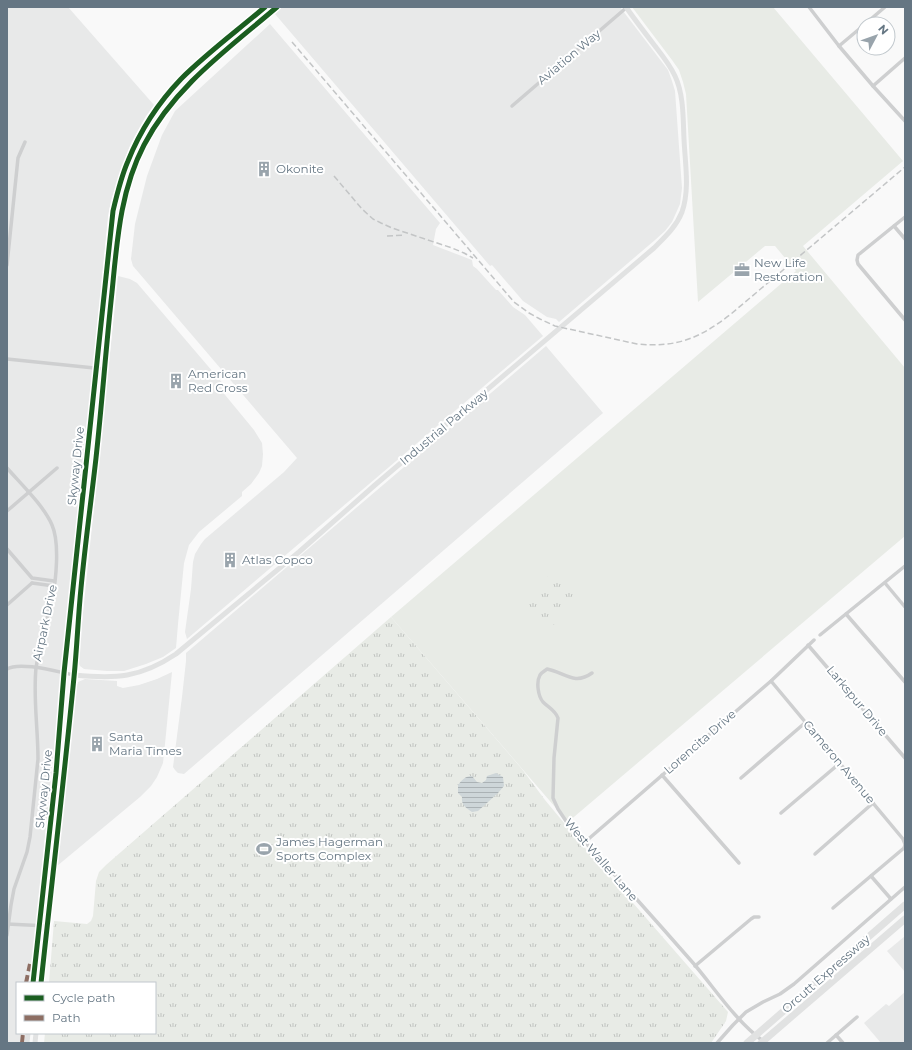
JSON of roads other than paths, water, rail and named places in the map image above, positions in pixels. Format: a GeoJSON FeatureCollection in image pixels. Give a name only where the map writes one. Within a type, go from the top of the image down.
{"type":"FeatureCollection","features":[{"type":"Feature","properties":{"kind":"highway","name":"Orcutt Expressway"},"geometry":{"type":"LineString","coordinates":[[747,1043],[905,905]]}},
{"type":"Feature","properties":{"kind":"highway","name":"Orcutt Expressway"},"geometry":{"type":"LineString","coordinates":[[763,1042],[905,919]]}},
{"type":"Feature","properties":{"kind":"main road","name":"Skyway Drive"},"geometry":{"type":"LineString","coordinates":[[33,982],[56,773],[64,673],[113,211],[128,160],[140,136],[165,98],[197,65],[265,7]]}},
{"type":"Feature","properties":{"kind":"main road","name":"Skyway Drive"},"geometry":{"type":"LineString","coordinates":[[41,982],[74,675],[81,587],[96,459],[104,370],[121,213],[127,186],[144,146],[166,109],[193,79],[277,7]]}},
{"type":"Feature","properties":{"kind":"main road","name":"Industrial Parkway"},"geometry":{"type":"LineString","coordinates":[[74,675],[98,677],[125,676],[153,668],[176,654],[648,253],[670,231],[682,212],[686,188],[683,115],[679,89],[675,76],[667,62],[626,8]]}},
{"type":"Feature","properties":{"kind":"street"},"geometry":{"type":"LineString","coordinates":[[809,7],[872,86],[905,121]]}},
{"type":"Feature","properties":{"kind":"street"},"geometry":{"type":"LineString","coordinates":[[874,16],[885,7]]}},
{"type":"Feature","properties":{"kind":"street","name":"Aviation Way"},"geometry":{"type":"LineString","coordinates":[[512,106],[626,8]]}},
{"type":"Feature","properties":{"kind":"street"},"geometry":{"type":"LineString","coordinates":[[839,46],[856,32]]}},
{"type":"Feature","properties":{"kind":"street"},"geometry":{"type":"LineString","coordinates":[[872,86],[905,58]]}},
{"type":"Feature","properties":{"kind":"street"},"geometry":{"type":"LineString","coordinates":[[7,265],[18,158],[25,142]]}},
{"type":"Feature","properties":{"kind":"street"},"geometry":{"type":"LineString","coordinates":[[905,217],[858,256],[857,260],[858,264],[905,320]]}},
{"type":"Feature","properties":{"kind":"street"},"geometry":{"type":"LineString","coordinates":[[894,226],[905,239]]}},
{"type":"Feature","properties":{"kind":"street"},"geometry":{"type":"LineString","coordinates":[[7,359],[104,370]]}},
{"type":"Feature","properties":{"kind":"street","name":"Airpark Drive"},"geometry":{"type":"LineString","coordinates":[[7,468],[45,512],[52,524],[55,532],[57,557],[52,600],[41,636],[36,668],[35,699],[38,758],[30,837],[27,852],[14,889],[7,935]]}},
{"type":"Feature","properties":{"kind":"street"},"geometry":{"type":"LineString","coordinates":[[7,511],[57,468]]}},
{"type":"Feature","properties":{"kind":"street"},"geometry":{"type":"LineString","coordinates":[[7,549],[32,578],[32,583],[7,605]]}},
{"type":"Feature","properties":{"kind":"street"},"geometry":{"type":"LineString","coordinates":[[820,635],[905,566]]}},
{"type":"Feature","properties":{"kind":"street"},"geometry":{"type":"LineString","coordinates":[[32,578],[54,581]]}},
{"type":"Feature","properties":{"kind":"street"},"geometry":{"type":"LineString","coordinates":[[32,583],[54,586]]}},
{"type":"Feature","properties":{"kind":"street"},"geometry":{"type":"LineString","coordinates":[[885,583],[905,607]]}},
{"type":"Feature","properties":{"kind":"street"},"geometry":{"type":"LineString","coordinates":[[846,614],[905,682]]}},
{"type":"Feature","properties":{"kind":"street","name":"Lorencita Drive"},"geometry":{"type":"LineString","coordinates":[[585,842],[771,680],[814,640]]}},
{"type":"Feature","properties":{"kind":"street","name":"Larkspur Drive"},"geometry":{"type":"LineString","coordinates":[[808,645],[905,758]]}},
{"type":"Feature","properties":{"kind":"street"},"geometry":{"type":"LineString","coordinates":[[7,669],[17,666],[74,675]]}},
{"type":"Feature","properties":{"kind":"street","name":"West Waller Lane"},"geometry":{"type":"LineString","coordinates":[[592,673],[580,679],[575,679],[564,676],[554,670],[547,669],[539,676],[538,686],[540,696],[544,702],[557,714],[558,718],[554,758],[553,798],[558,809],[566,821],[695,966],[739,1018],[763,1042]]}},
{"type":"Feature","properties":{"kind":"street","name":"Cameron Avenue"},"geometry":{"type":"LineString","coordinates":[[771,680],[903,839],[905,845]]}},
{"type":"Feature","properties":{"kind":"street"},"geometry":{"type":"LineString","coordinates":[[742,778],[806,722]]}},
{"type":"Feature","properties":{"kind":"street"},"geometry":{"type":"LineString","coordinates":[[781,813],[840,763]]}},
{"type":"Feature","properties":{"kind":"street"},"geometry":{"type":"LineString","coordinates":[[662,776],[738,863]]}},
{"type":"Feature","properties":{"kind":"street"},"geometry":{"type":"LineString","coordinates":[[815,854],[873,803]]}},
{"type":"Feature","properties":{"kind":"street"},"geometry":{"type":"LineString","coordinates":[[834,908],[904,848],[905,845]]}},
{"type":"Feature","properties":{"kind":"street"},"geometry":{"type":"LineString","coordinates":[[872,876],[891,899]]}},
{"type":"Feature","properties":{"kind":"street"},"geometry":{"type":"LineString","coordinates":[[717,1043],[746,1012],[780,994],[794,984],[905,887]]}},
{"type":"Feature","properties":{"kind":"street"},"geometry":{"type":"LineString","coordinates":[[695,966],[751,919],[754,917],[759,917]]}},
{"type":"Feature","properties":{"kind":"street"},"geometry":{"type":"LineString","coordinates":[[8,924],[48,926]]}},
{"type":"Feature","properties":{"kind":"street"},"geometry":{"type":"LineString","coordinates":[[827,1043],[857,1017]]}},
{"type":"Feature","properties":{"kind":"street"},"geometry":{"type":"LineString","coordinates":[[836,1035],[843,1043]]}},
{"type":"Feature","properties":{"kind":"railway"},"geometry":{"type":"LineString","coordinates":[[292,42],[514,302],[529,313],[555,326],[637,344],[651,345],[676,343],[698,335],[720,322],[905,167]]}},
{"type":"Feature","properties":{"kind":"railway"},"geometry":{"type":"LineString","coordinates":[[334,176],[362,209],[373,219],[392,228],[452,248],[473,258]]}},
{"type":"Feature","properties":{"kind":"railway"},"geometry":{"type":"LineString","coordinates":[[387,236],[405,235]]}},
{"type":"Feature","properties":{"kind":"place","name":"Okonite"},"geometry":{"type":"Point","coordinates":[264,169]}},
{"type":"Feature","properties":{"kind":"place","name":"New Life Restoration"},"geometry":{"type":"Point","coordinates":[742,270]}},
{"type":"Feature","properties":{"kind":"place","name":"American Red Cross"},"geometry":{"type":"Point","coordinates":[176,381]}},
{"type":"Feature","properties":{"kind":"place","name":"Atlas Copco"},"geometry":{"type":"Point","coordinates":[230,560]}},
{"type":"Feature","properties":{"kind":"place","name":"Santa Maria Times"},"geometry":{"type":"Point","coordinates":[97,744]}},
{"type":"Feature","properties":{"kind":"place","name":"James Hagerman Sports Complex"},"geometry":{"type":"Point","coordinates":[264,849]}}]}
